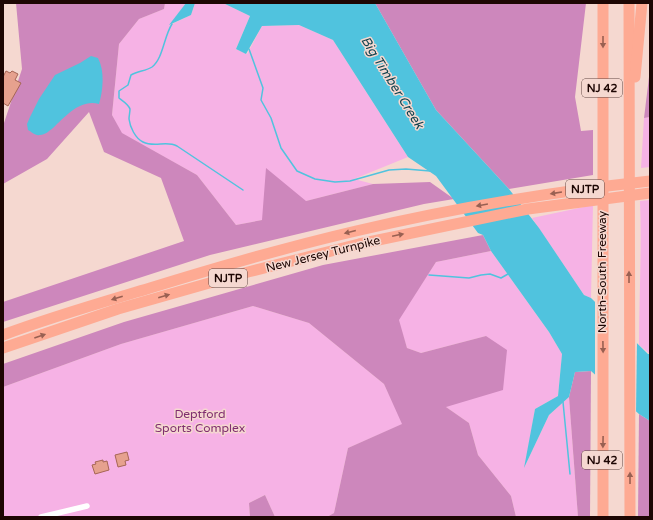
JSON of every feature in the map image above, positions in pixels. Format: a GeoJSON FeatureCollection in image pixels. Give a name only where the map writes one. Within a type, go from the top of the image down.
{"type":"FeatureCollection","features":[{"type":"Feature","properties":{"kind":"highway","name":"North-South Freeway"},"geometry":{"type":"LineString","coordinates":[[603,3],[603,517]]}},
{"type":"Feature","properties":{"kind":"highway","name":"NJ 42"},"geometry":{"type":"LineString","coordinates":[[628,3],[630,517]]}},
{"type":"Feature","properties":{"kind":"highway"},"geometry":{"type":"LineString","coordinates":[[629,146],[642,3]]}},
{"type":"Feature","properties":{"kind":"highway","name":"New Jersey Turnpike"},"geometry":{"type":"LineString","coordinates":[[3,335],[44,320],[215,268],[356,231],[443,212],[604,186],[650,181]]}},
{"type":"Feature","properties":{"kind":"highway","name":"New Jersey Turnpike"},"geometry":{"type":"LineString","coordinates":[[3,348],[118,310],[248,272],[359,244],[528,209],[650,193]]}},
{"type":"Feature","properties":{"kind":"street"},"geometry":{"type":"LineString","coordinates":[[41,517],[87,506]]}},
{"type":"Feature","properties":{"kind":"green space"},"geometry":{"type":"Polygon","coordinates":[[[165,3],[186,3],[170,25],[191,15],[195,3],[223,3],[250,16],[236,49],[247,54],[262,26],[299,25],[333,40],[408,157],[354,179],[373,184],[306,201],[262,220],[236,225],[197,175],[121,133],[112,115],[119,44],[139,19],[164,9],[165,3]]]}},
{"type":"Feature","properties":{"kind":"green space"},"geometry":{"type":"Polygon","coordinates":[[[650,117],[650,167],[641,168],[644,118],[650,117]]]}},
{"type":"Feature","properties":{"kind":"green space"},"geometry":{"type":"Polygon","coordinates":[[[650,200],[650,354],[639,345],[641,237],[640,201],[650,200]]]}},
{"type":"Feature","properties":{"kind":"green space"},"geometry":{"type":"Polygon","coordinates":[[[593,205],[591,298],[584,295],[532,218],[593,205]]]}},
{"type":"Feature","properties":{"kind":"green space"},"geometry":{"type":"Polygon","coordinates":[[[491,251],[549,332],[562,354],[558,396],[535,409],[525,466],[549,415],[569,397],[578,517],[516,517],[511,496],[478,455],[469,423],[446,407],[486,336],[421,353],[407,348],[398,320],[436,262],[491,251]]]}},
{"type":"Feature","properties":{"kind":"green space","name":"Deptford Sports Complex"},"geometry":{"type":"Polygon","coordinates":[[[253,306],[309,323],[384,384],[403,424],[348,448],[334,513],[327,517],[275,517],[265,495],[249,503],[250,517],[3,517],[3,387],[121,344],[253,306]]]}},
{"type":"Feature","properties":{"kind":"shaded area"},"geometry":{"type":"Polygon","coordinates":[[[16,3],[165,3],[164,9],[139,19],[119,44],[112,115],[122,133],[197,175],[236,225],[262,220],[266,168],[306,201],[373,184],[430,182],[454,199],[424,204],[210,255],[3,322],[3,302],[184,241],[161,178],[104,152],[89,112],[47,159],[3,184],[3,126],[22,69],[16,3]]]}},
{"type":"Feature","properties":{"kind":"shaded area"},"geometry":{"type":"Polygon","coordinates":[[[375,3],[586,3],[575,97],[581,131],[593,130],[593,175],[509,189],[436,110],[375,3]]]}},
{"type":"Feature","properties":{"kind":"shaded area"},"geometry":{"type":"Polygon","coordinates":[[[650,69],[650,117],[644,118],[650,69]]]}},
{"type":"Feature","properties":{"kind":"shaded area"},"geometry":{"type":"Polygon","coordinates":[[[483,235],[491,251],[436,262],[399,320],[407,348],[421,353],[486,336],[507,350],[503,390],[446,407],[469,423],[478,455],[511,496],[516,517],[327,517],[334,513],[348,448],[402,424],[384,384],[309,323],[253,306],[121,344],[3,387],[3,364],[124,322],[323,265],[483,235]]]}},
{"type":"Feature","properties":{"kind":"shaded area"},"geometry":{"type":"Polygon","coordinates":[[[591,371],[590,517],[578,517],[569,397],[575,372],[591,371]]]}},
{"type":"Feature","properties":{"kind":"shaded area"},"geometry":{"type":"Polygon","coordinates":[[[639,414],[650,421],[650,517],[638,517],[639,414]]]}},
{"type":"Feature","properties":{"kind":"shaded area"},"geometry":{"type":"Polygon","coordinates":[[[265,495],[275,517],[250,517],[249,503],[265,495]]]}},
{"type":"Feature","properties":{"kind":"water"},"geometry":{"type":"Polygon","coordinates":[[[186,3],[195,3],[191,15],[169,25],[186,3]]]}},
{"type":"Feature","properties":{"kind":"water","name":"Big Timber Creek"},"geometry":{"type":"Polygon","coordinates":[[[223,3],[375,3],[436,110],[509,189],[539,228],[584,295],[591,298],[648,354],[650,354],[650,421],[639,414],[591,371],[575,372],[569,397],[549,415],[524,468],[535,409],[558,396],[562,354],[549,332],[491,251],[483,235],[478,233],[436,176],[408,157],[333,40],[299,25],[262,26],[246,54],[236,49],[250,16],[223,3]]]}},
{"type":"Feature","properties":{"kind":"water"},"geometry":{"type":"Polygon","coordinates":[[[91,56],[98,58],[102,69],[102,93],[99,104],[92,103],[80,106],[68,114],[47,133],[37,135],[28,130],[27,124],[30,117],[39,99],[55,75],[91,56]]]}},
{"type":"Feature","properties":{"kind":"pier"},"geometry":{"type":"Polygon","coordinates":[[[595,299],[637,339],[636,414],[595,377],[595,299]]]}},
{"type":"Feature","properties":{"kind":"building"},"geometry":{"type":"Polygon","coordinates":[[[6,71],[10,73],[12,71],[18,74],[15,80],[21,83],[8,106],[3,103],[3,77],[6,71]]]}},
{"type":"Feature","properties":{"kind":"building"},"geometry":{"type":"Polygon","coordinates":[[[127,452],[129,460],[125,461],[126,465],[118,467],[115,455],[127,452]]]}},
{"type":"Feature","properties":{"kind":"building"},"geometry":{"type":"Polygon","coordinates":[[[103,460],[103,462],[107,461],[109,470],[95,474],[92,465],[96,464],[95,462],[103,460]]]}},
{"type":"Feature","properties":{"kind":"waterway"},"geometry":{"type":"LineString","coordinates":[[172,24],[159,59],[156,63],[150,68],[131,75],[128,85],[119,91],[119,98],[130,109],[130,125],[135,135],[143,142],[147,144],[173,144],[243,190]]}},
{"type":"Feature","properties":{"kind":"waterway"},"geometry":{"type":"LineString","coordinates":[[249,49],[263,88],[261,100],[271,118],[281,148],[297,171],[315,179],[335,182],[350,181],[389,170],[406,169],[430,171]]}},
{"type":"Feature","properties":{"kind":"waterway"},"geometry":{"type":"LineString","coordinates":[[429,275],[469,278],[490,274],[501,278],[508,274]]}},
{"type":"Feature","properties":{"kind":"waterway"},"geometry":{"type":"LineString","coordinates":[[563,402],[570,474]]}}]}
